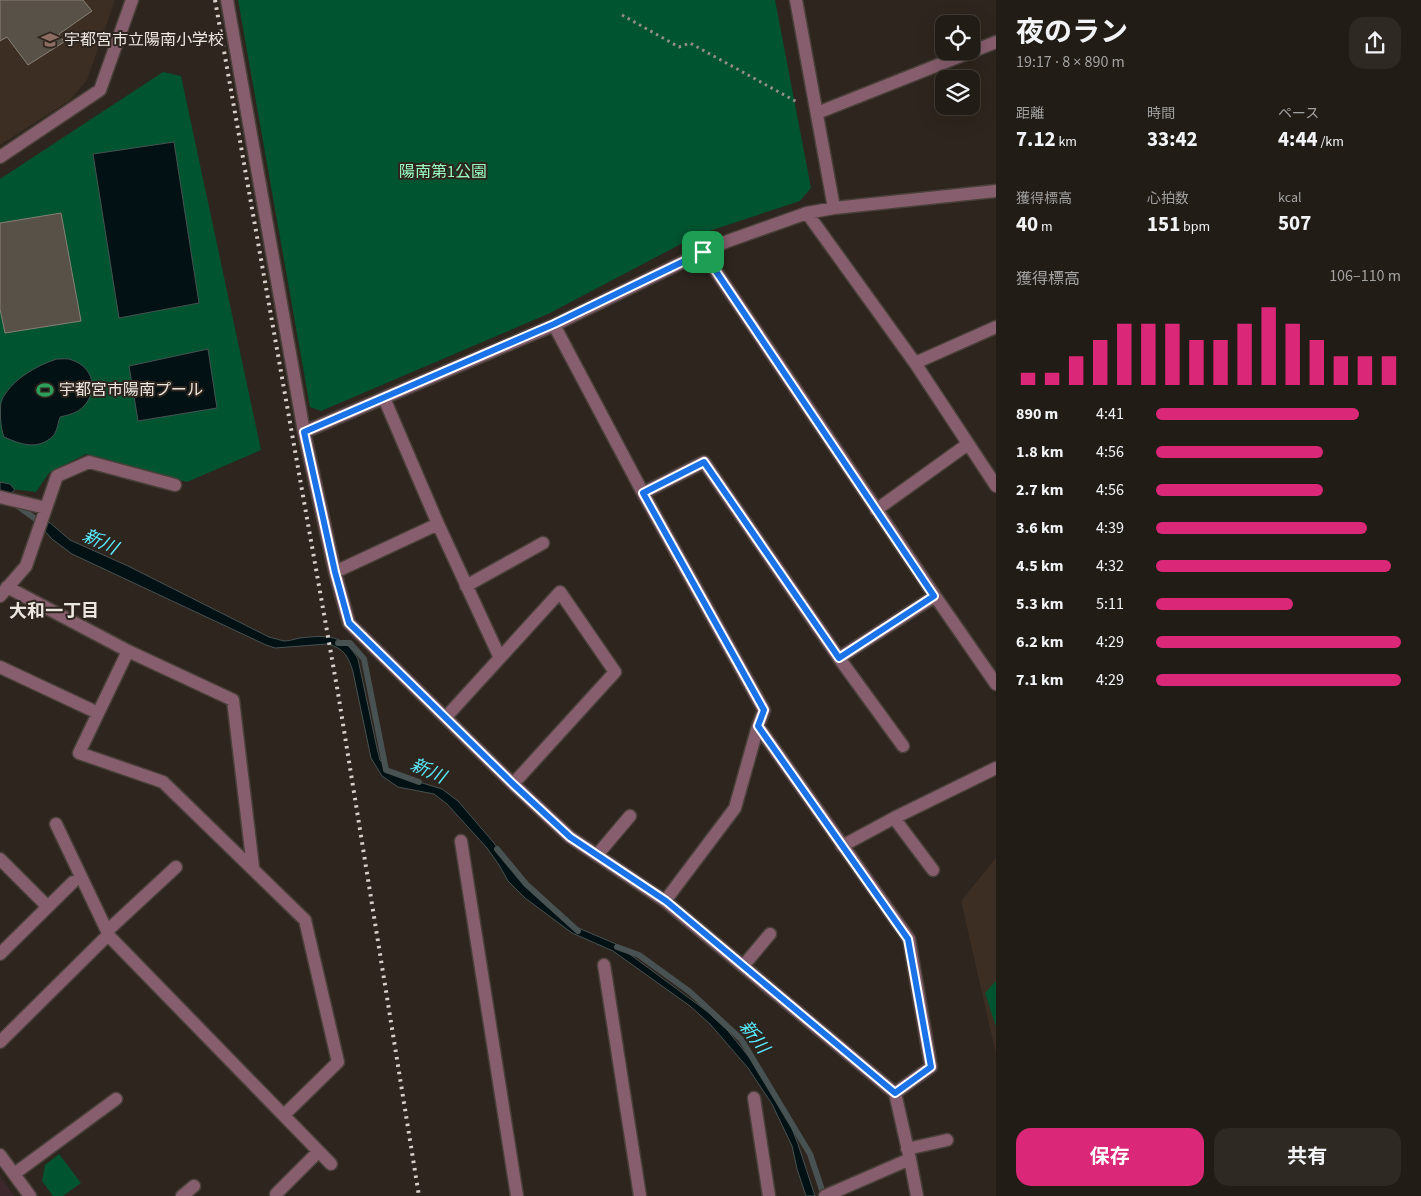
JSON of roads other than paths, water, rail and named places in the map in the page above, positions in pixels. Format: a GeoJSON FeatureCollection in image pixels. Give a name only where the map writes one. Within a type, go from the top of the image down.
{"type":"FeatureCollection","features":[{"type":"Feature","properties":{"kind":"street"},"geometry":{"type":"LineString","coordinates":[[0,157],[100,90],[132,0]]}},
{"type":"Feature","properties":{"kind":"street"},"geometry":{"type":"LineString","coordinates":[[227,0],[304,432],[335,572],[349,623],[513,784],[570,837],[666,901],[895,1093],[917,1196]]}},
{"type":"Feature","properties":{"kind":"street"},"geometry":{"type":"LineString","coordinates":[[798,1],[834,208]]}},
{"type":"Feature","properties":{"kind":"street"},"geometry":{"type":"LineString","coordinates":[[817,113],[996,42]]}},
{"type":"Feature","properties":{"kind":"street"},"geometry":{"type":"LineString","coordinates":[[304,432],[554,324],[703,252],[807,213],[834,208],[996,190]]}},
{"type":"Feature","properties":{"kind":"street"},"geometry":{"type":"LineString","coordinates":[[807,213],[915,362],[996,486]]}},
{"type":"Feature","properties":{"kind":"street"},"geometry":{"type":"LineString","coordinates":[[703,252],[934,596],[996,684]]}},
{"type":"Feature","properties":{"kind":"street"},"geometry":{"type":"LineString","coordinates":[[554,324],[643,493],[764,710],[735,808],[666,901]]}},
{"type":"Feature","properties":{"kind":"street"},"geometry":{"type":"LineString","coordinates":[[915,362],[996,327]]}},
{"type":"Feature","properties":{"kind":"street"},"geometry":{"type":"LineString","coordinates":[[384,398],[438,524],[500,658]]}},
{"type":"Feature","properties":{"kind":"street"},"geometry":{"type":"LineString","coordinates":[[876,510],[968,444]]}},
{"type":"Feature","properties":{"kind":"street"},"geometry":{"type":"LineString","coordinates":[[175,485],[89,462],[57,476],[26,566],[4,592],[232,700],[253,867]]}},
{"type":"Feature","properties":{"kind":"street"},"geometry":{"type":"LineString","coordinates":[[643,493],[704,462],[839,658],[903,746]]}},
{"type":"Feature","properties":{"kind":"street"},"geometry":{"type":"LineString","coordinates":[[0,497],[46,508]]}},
{"type":"Feature","properties":{"kind":"street"},"geometry":{"type":"LineString","coordinates":[[335,572],[438,524]]}},
{"type":"Feature","properties":{"kind":"street"},"geometry":{"type":"LineString","coordinates":[[466,586],[543,543]]}},
{"type":"Feature","properties":{"kind":"street"},"geometry":{"type":"LineString","coordinates":[[446,717],[560,592],[615,672],[513,784]]}},
{"type":"Feature","properties":{"kind":"street"},"geometry":{"type":"LineString","coordinates":[[839,658],[934,596]]}},
{"type":"Feature","properties":{"kind":"street"},"geometry":{"type":"LineString","coordinates":[[128,651],[79,753],[163,782],[253,867],[305,920],[338,1062],[284,1115]]}},
{"type":"Feature","properties":{"kind":"street"},"geometry":{"type":"LineString","coordinates":[[0,667],[98,712]]}},
{"type":"Feature","properties":{"kind":"street"},"geometry":{"type":"LineString","coordinates":[[758,726],[908,939],[931,1067],[895,1093]]}},
{"type":"Feature","properties":{"kind":"street"},"geometry":{"type":"LineString","coordinates":[[842,846],[996,768]]}},
{"type":"Feature","properties":{"kind":"street"},"geometry":{"type":"LineString","coordinates":[[597,855],[630,816]]}},
{"type":"Feature","properties":{"kind":"street"},"geometry":{"type":"LineString","coordinates":[[894,818],[933,870]]}},
{"type":"Feature","properties":{"kind":"street"},"geometry":{"type":"LineString","coordinates":[[56,824],[108,933],[331,1164]]}},
{"type":"Feature","properties":{"kind":"street"},"geometry":{"type":"LineString","coordinates":[[461,841],[517,1196]]}},
{"type":"Feature","properties":{"kind":"street"},"geometry":{"type":"LineString","coordinates":[[0,860],[47,906]]}},
{"type":"Feature","properties":{"kind":"street"},"geometry":{"type":"LineString","coordinates":[[0,1042],[176,867]]}},
{"type":"Feature","properties":{"kind":"street"},"geometry":{"type":"LineString","coordinates":[[0,954],[73,882]]}},
{"type":"Feature","properties":{"kind":"street"},"geometry":{"type":"LineString","coordinates":[[743,966],[770,934]]}},
{"type":"Feature","properties":{"kind":"street"},"geometry":{"type":"LineString","coordinates":[[604,964],[640,1196]]}},
{"type":"Feature","properties":{"kind":"street"},"geometry":{"type":"LineString","coordinates":[[754,1098],[769,1196]]}},
{"type":"Feature","properties":{"kind":"street"},"geometry":{"type":"LineString","coordinates":[[14,1174],[116,1099]]}},
{"type":"Feature","properties":{"kind":"street"},"geometry":{"type":"LineString","coordinates":[[825,1196],[909,1154],[947,1140]]}},
{"type":"Feature","properties":{"kind":"street"},"geometry":{"type":"LineString","coordinates":[[276,1194],[318,1152]]}},
{"type":"Feature","properties":{"kind":"street"},"geometry":{"type":"LineString","coordinates":[[0,1155],[30,1196]]}},
{"type":"Feature","properties":{"kind":"street"},"geometry":{"type":"LineString","coordinates":[[182,1196],[194,1186]]}},
{"type":"Feature","properties":{"kind":"waterway","name":"新川"},"geometry":{"type":"LineString","coordinates":[[15,504],[41,523]]}},
{"type":"Feature","properties":{"kind":"waterway","name":"新川"},"geometry":{"type":"LineString","coordinates":[[338,643],[350,643],[364,659],[386,770],[419,782]]}},
{"type":"Feature","properties":{"kind":"waterway","name":"新川"},"geometry":{"type":"LineString","coordinates":[[497,849],[526,884],[578,931]]}},
{"type":"Feature","properties":{"kind":"waterway","name":"新川"},"geometry":{"type":"LineString","coordinates":[[617,947],[639,955],[690,992],[741,1039],[810,1154],[824,1196]]}},
{"type":"Feature","properties":{"kind":"railway"},"geometry":{"type":"LineString","coordinates":[[215,0],[338,693],[419,1196]]}},
{"type":"Feature","properties":{"kind":"place","name":"宇都宮市立陽南小学校"},"geometry":{"type":"Point","coordinates":[50,40]}},
{"type":"Feature","properties":{"kind":"place","name":"宇都宮市陽南プール"},"geometry":{"type":"Point","coordinates":[45,390]}},
{"type":"Feature","properties":{"kind":"district","name":"大和一丁目"},"geometry":{"type":"Point","coordinates":[54,611]}},
{"type":"Feature","properties":{"kind":"park label","name":"陽南第1公園"},"geometry":{"type":"Point","coordinates":[443,172]}}]}
